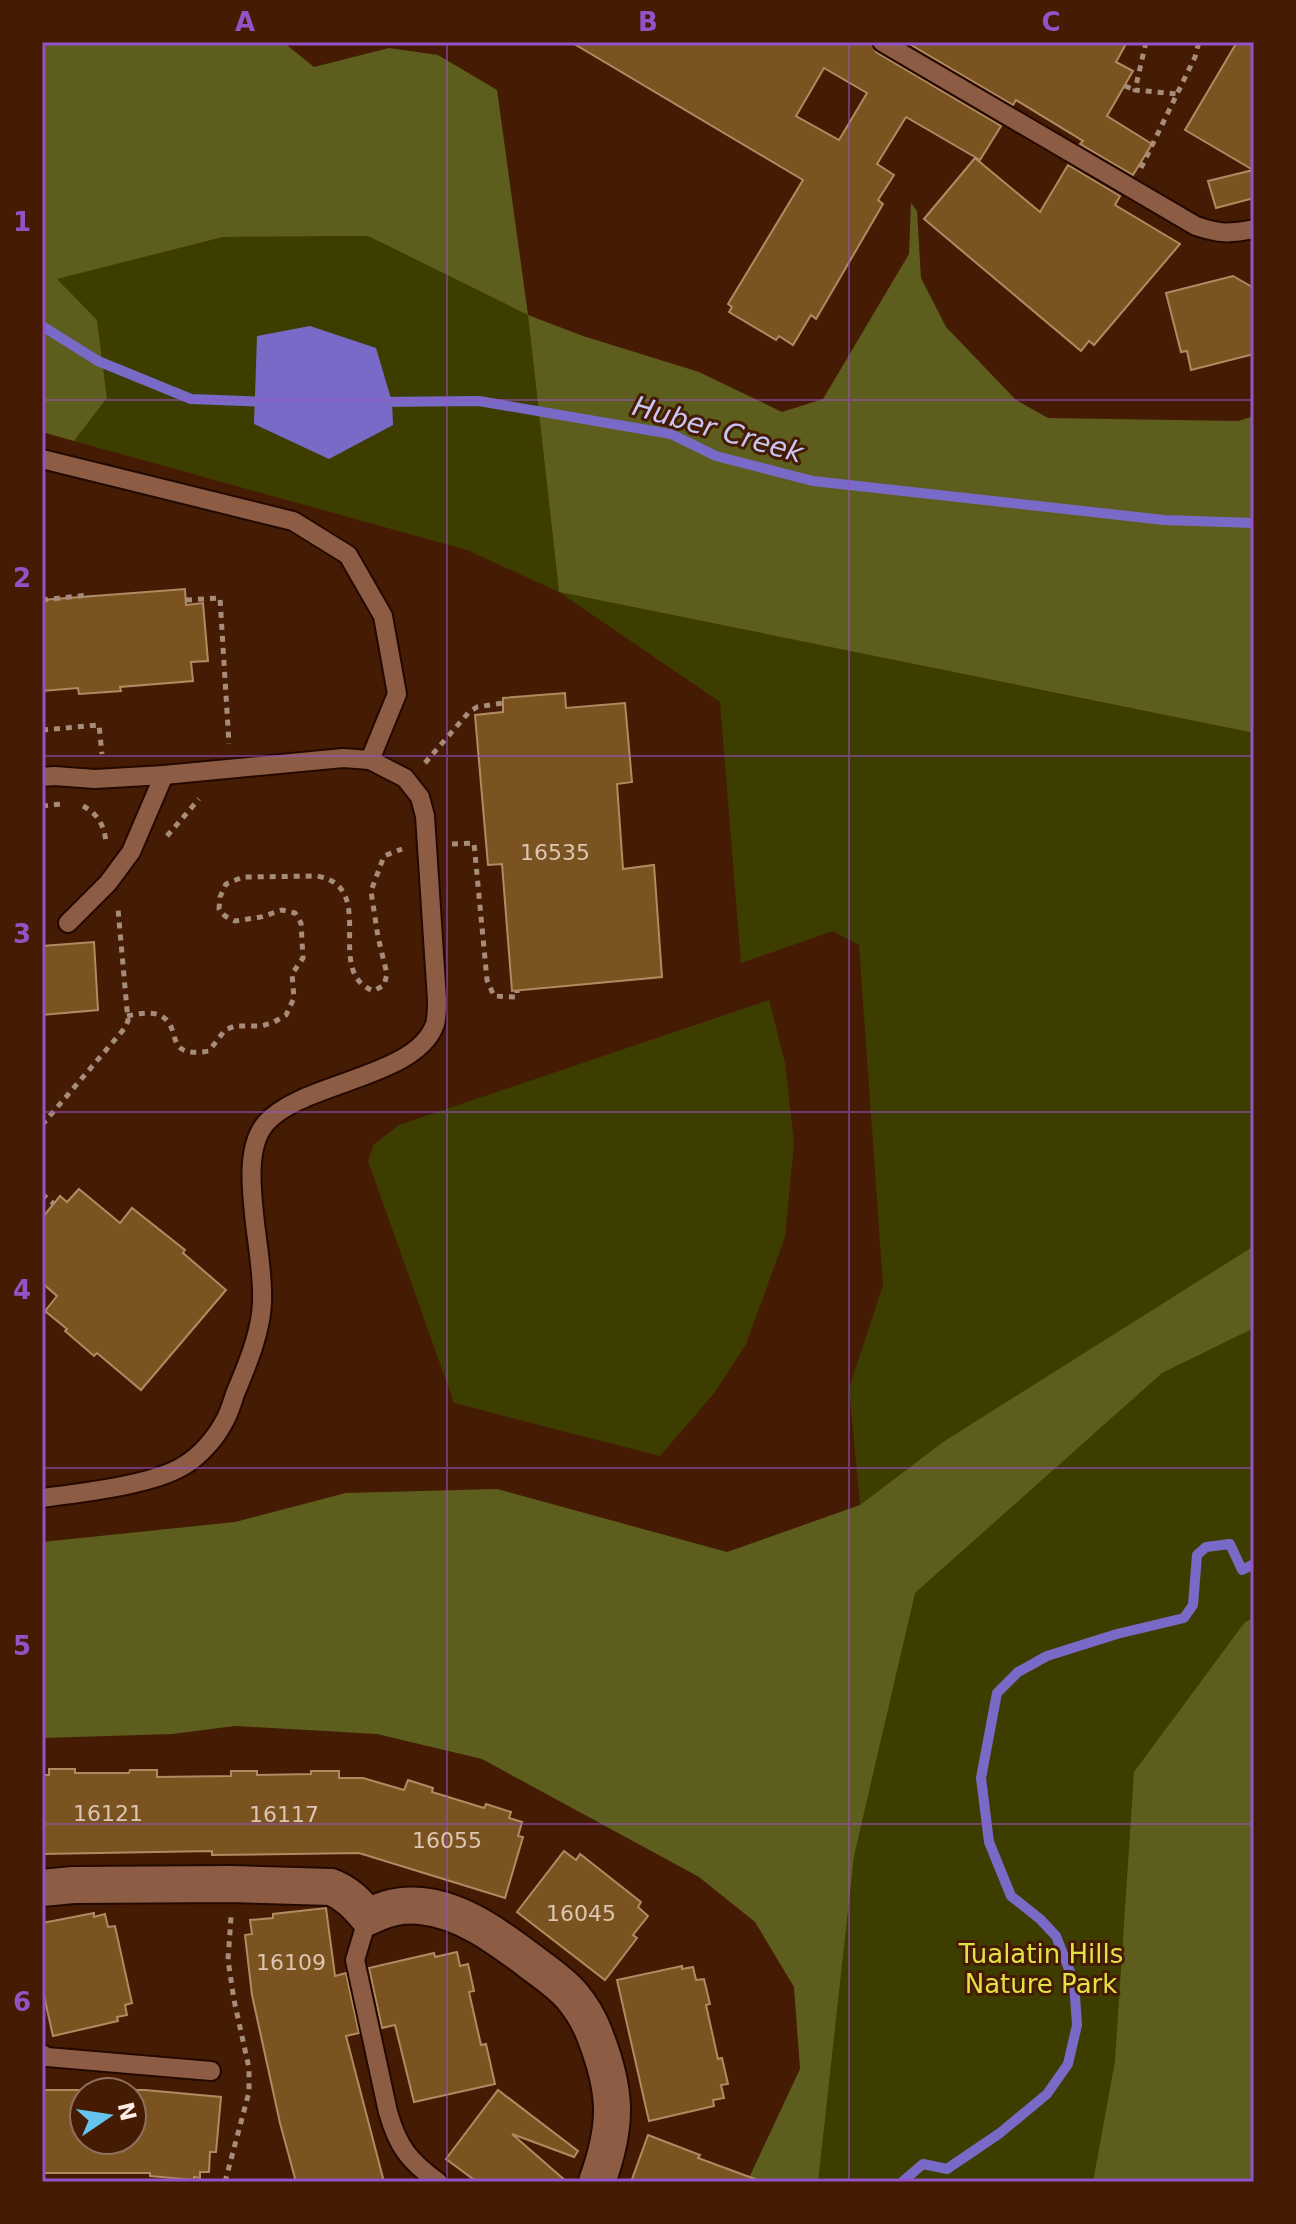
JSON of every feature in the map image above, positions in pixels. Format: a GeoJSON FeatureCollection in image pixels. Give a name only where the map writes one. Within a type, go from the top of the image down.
{"type":"FeatureCollection","features":[{"type":"Feature","properties":{"kind":"street"},"geometry":{"type":"LineString","coordinates":[[42,1888],[231,1884],[331,1887],[342,1891],[368,1917],[390,1907],[424,1906],[493,1933],[571,1995],[594,2032],[613,2102],[609,2149],[597,2182]]}},
{"type":"Feature","properties":{"kind":"lane"},"geometry":{"type":"LineString","coordinates":[[882,42],[1196,226],[1218,233],[1254,229]]}},
{"type":"Feature","properties":{"kind":"lane"},"geometry":{"type":"LineString","coordinates":[[42,459],[293,521],[348,555],[383,616],[397,694],[370,760]]}},
{"type":"Feature","properties":{"kind":"lane"},"geometry":{"type":"LineString","coordinates":[[42,777],[95,779],[164,775],[343,758],[370,760],[405,778],[420,797],[425,816],[437,1000],[434,1025],[420,1045],[390,1065],[296,1102],[265,1124],[252,1165],[262,1304],[249,1361],[224,1424],[202,1452],[183,1467],[159,1477],[42,1498]]}},
{"type":"Feature","properties":{"kind":"lane"},"geometry":{"type":"LineString","coordinates":[[68,923],[108,883],[131,852],[164,775]]}},
{"type":"Feature","properties":{"kind":"lane"},"geometry":{"type":"LineString","coordinates":[[368,1917],[355,1960],[388,2112],[406,2154],[438,2182]]}},
{"type":"Feature","properties":{"kind":"lane"},"geometry":{"type":"LineString","coordinates":[[42,2054],[47,2057],[211,2071]]}},
{"type":"Feature","properties":{"kind":"path"},"geometry":{"type":"LineString","coordinates":[[1135,90],[1146,42]]}},
{"type":"Feature","properties":{"kind":"path"},"geometry":{"type":"LineString","coordinates":[[1131,188],[1195,57],[1199,42]]}},
{"type":"Feature","properties":{"kind":"path"},"geometry":{"type":"LineString","coordinates":[[1125,86],[1135,90],[1177,94]]}},
{"type":"Feature","properties":{"kind":"path"},"geometry":{"type":"LineString","coordinates":[[42,600],[89,597]]}},
{"type":"Feature","properties":{"kind":"path"},"geometry":{"type":"LineString","coordinates":[[186,600],[220,598],[229,744]]}},
{"type":"Feature","properties":{"kind":"path"},"geometry":{"type":"LineString","coordinates":[[429,772],[423,765],[469,712],[477,707],[503,703]]}},
{"type":"Feature","properties":{"kind":"path"},"geometry":{"type":"LineString","coordinates":[[158,847],[195,801],[208,793]]}},
{"type":"Feature","properties":{"kind":"path"},"geometry":{"type":"LineString","coordinates":[[42,806],[73,803],[85,806],[96,814],[104,828],[105,854]]}},
{"type":"Feature","properties":{"kind":"path"},"geometry":{"type":"LineString","coordinates":[[450,830],[450,844]]}},
{"type":"Feature","properties":{"kind":"path"},"geometry":{"type":"LineString","coordinates":[[127,1016],[160,1015],[167,1021],[182,1050],[192,1054],[209,1051],[225,1030],[235,1026],[262,1026],[286,1015],[294,998],[292,974],[303,958],[301,923],[295,913],[282,910],[235,921],[225,916],[219,909],[220,897],[226,884],[243,877],[317,876],[337,883],[348,902],[355,978],[374,991],[384,985],[387,974],[371,891],[384,856],[404,849],[403,838]]}},
{"type":"Feature","properties":{"kind":"path"},"geometry":{"type":"LineString","coordinates":[[429,846],[474,843],[487,980],[494,996],[517,997],[517,991]]}},
{"type":"Feature","properties":{"kind":"path"},"geometry":{"type":"LineString","coordinates":[[42,1125],[124,1029],[127,1016],[117,900]]}},
{"type":"Feature","properties":{"kind":"path"},"geometry":{"type":"LineString","coordinates":[[42,1194],[54,1204]]}},
{"type":"Feature","properties":{"kind":"path"},"geometry":{"type":"LineString","coordinates":[[225,2182],[249,2092],[249,2068],[228,1960],[231,1884]]}},
{"type":"Feature","properties":{"kind":"green space"},"geometry":{"type":"Polygon","coordinates":[[[368,236],[528,315],[559,592],[467,550],[74,441],[107,398],[97,320],[56,279],[223,237],[368,236]]]}},
{"type":"Feature","properties":{"kind":"green space","name":"Tualatin Hills Nature Park"},"geometry":{"type":"Polygon","coordinates":[[[559,592],[1254,733],[1254,2182],[775,2182],[942,1443],[860,1505],[849,1388],[883,1285],[859,945],[833,931],[741,963],[720,702],[559,592]]]}},
{"type":"Feature","properties":{"kind":"green space"},"geometry":{"type":"Polygon","coordinates":[[[769,1000],[785,1063],[794,1143],[785,1237],[746,1344],[715,1392],[660,1456],[454,1403],[368,1161],[374,1144],[399,1125],[769,1000]]]}},
{"type":"Feature","properties":{"kind":"shaded area"},"geometry":{"type":"Polygon","coordinates":[[[42,42],[283,42],[314,67],[389,48],[438,55],[497,90],[528,315],[368,236],[223,237],[57,279],[97,320],[107,398],[74,441],[42,432],[42,42]]]}},
{"type":"Feature","properties":{"kind":"shaded area"},"geometry":{"type":"Polygon","coordinates":[[[911,203],[917,211],[921,278],[946,327],[1016,400],[1048,418],[1238,421],[1254,416],[1254,733],[559,592],[528,315],[583,336],[699,372],[782,412],[823,399],[909,254],[911,203]]]}},
{"type":"Feature","properties":{"kind":"shaded area"},"geometry":{"type":"Polygon","coordinates":[[[310,326],[376,348],[392,402],[393,425],[329,459],[254,424],[257,336],[310,326]]]}},
{"type":"Feature","properties":{"kind":"shaded area"},"geometry":{"type":"Polygon","coordinates":[[[1254,1246],[1254,1328],[1162,1373],[915,1593],[854,1856],[818,2182],[747,2182],[800,2069],[794,1987],[755,1922],[699,1877],[482,1759],[377,1734],[235,1726],[172,1734],[42,1738],[42,1542],[235,1522],[346,1493],[497,1489],[727,1552],[860,1505],[943,1442],[1254,1246]]]}},
{"type":"Feature","properties":{"kind":"shaded area"},"geometry":{"type":"Polygon","coordinates":[[[1254,1618],[1254,2182],[1093,2182],[1115,2061],[1134,1772],[1245,1622],[1254,1618]]]}},
{"type":"Feature","properties":{"kind":"building"},"geometry":{"type":"Polygon","coordinates":[[[571,42],[870,42],[876,52],[1001,126],[980,160],[906,117],[877,164],[894,175],[878,200],[883,204],[816,319],[811,315],[793,345],[779,336],[776,340],[729,312],[732,307],[728,304],[803,180],[571,42]],[[824,68],[796,116],[839,140],[867,93],[824,68]]]}},
{"type":"Feature","properties":{"kind":"building"},"geometry":{"type":"Polygon","coordinates":[[[906,42],[1127,42],[1116,62],[1133,71],[1107,116],[1152,144],[1133,175],[1080,144],[1083,141],[1016,100],[1013,105],[906,42]]]}},
{"type":"Feature","properties":{"kind":"building"},"geometry":{"type":"Polygon","coordinates":[[[1237,42],[1254,42],[1254,198],[1216,208],[1208,181],[1253,170],[1185,130],[1237,42]]]}},
{"type":"Feature","properties":{"kind":"building"},"geometry":{"type":"Polygon","coordinates":[[[975,158],[1040,212],[1068,165],[1120,196],[1115,205],[1180,244],[1094,345],[1089,341],[1081,351],[924,219],[975,158]]]}},
{"type":"Feature","properties":{"kind":"building"},"geometry":{"type":"Polygon","coordinates":[[[1233,276],[1254,288],[1254,354],[1191,370],[1187,351],[1181,352],[1166,293],[1233,276]]]}},
{"type":"Feature","properties":{"kind":"building"},"geometry":{"type":"Polygon","coordinates":[[[185,589],[186,605],[203,603],[208,661],[191,662],[193,681],[79,694],[78,688],[42,691],[42,600],[185,589]]]}},
{"type":"Feature","properties":{"kind":"building"},"geometry":{"type":"Polygon","coordinates":[[[565,693],[566,708],[625,703],[632,782],[617,784],[623,869],[654,865],[662,977],[512,991],[502,864],[488,865],[475,715],[503,712],[503,698],[565,693]]]}},
{"type":"Feature","properties":{"kind":"building"},"geometry":{"type":"Polygon","coordinates":[[[94,942],[98,1010],[42,1015],[42,946],[94,942]]]}},
{"type":"Feature","properties":{"kind":"building"},"geometry":{"type":"Polygon","coordinates":[[[79,1189],[120,1223],[132,1208],[185,1250],[183,1253],[226,1290],[141,1390],[97,1353],[94,1356],[45,1311],[57,1296],[42,1283],[42,1218],[60,1196],[67,1202],[79,1189]]]}},
{"type":"Feature","properties":{"kind":"building"},"geometry":{"type":"Polygon","coordinates":[[[49,1769],[75,1769],[75,1773],[157,1770],[157,1777],[231,1776],[231,1771],[257,1771],[257,1775],[339,1771],[339,1778],[363,1778],[404,1790],[408,1780],[433,1788],[432,1792],[484,1808],[486,1804],[511,1812],[509,1818],[522,1822],[518,1836],[523,1837],[505,1898],[359,1853],[212,1855],[212,1851],[42,1854],[42,1775],[49,1775],[49,1769]]]}},
{"type":"Feature","properties":{"kind":"building"},"geometry":{"type":"Polygon","coordinates":[[[564,1851],[576,1860],[580,1854],[641,1902],[638,1907],[648,1916],[633,1935],[637,1938],[605,1980],[517,1912],[564,1851]]]}},
{"type":"Feature","properties":{"kind":"building"},"geometry":{"type":"Polygon","coordinates":[[[326,1908],[335,1976],[346,1973],[359,2033],[346,2036],[384,2182],[296,2182],[252,1995],[245,1935],[252,1934],[250,1920],[326,1908]]]}},
{"type":"Feature","properties":{"kind":"building"},"geometry":{"type":"Polygon","coordinates":[[[94,1913],[94,1917],[105,1914],[108,1927],[115,1926],[132,2003],[125,2005],[127,2015],[117,2017],[118,2021],[53,2036],[42,1987],[42,1923],[94,1913]]]}},
{"type":"Feature","properties":{"kind":"building"},"geometry":{"type":"Polygon","coordinates":[[[457,1952],[460,1966],[468,1964],[474,1991],[469,1992],[481,2045],[486,2044],[495,2084],[414,2102],[395,2025],[382,2028],[369,1968],[434,1953],[435,1957],[457,1952]]]}},
{"type":"Feature","properties":{"kind":"building"},"geometry":{"type":"Polygon","coordinates":[[[682,1966],[682,1969],[693,1967],[696,1980],[704,1979],[710,2004],[706,2005],[718,2059],[722,2058],[728,2084],[721,2085],[724,2098],[713,2100],[714,2106],[649,2121],[617,1980],[682,1966]]]}},
{"type":"Feature","properties":{"kind":"building"},"geometry":{"type":"Polygon","coordinates":[[[42,2090],[68,2090],[68,2156],[148,2156],[148,2090],[221,2097],[216,2152],[210,2152],[209,2172],[200,2172],[200,2178],[194,2177],[194,2180],[150,2176],[150,2173],[42,2173],[42,2090]]]}},
{"type":"Feature","properties":{"kind":"building"},"geometry":{"type":"Polygon","coordinates":[[[498,2090],[578,2151],[574,2157],[512,2134],[567,2182],[477,2182],[446,2159],[498,2090]]]}},
{"type":"Feature","properties":{"kind":"building"},"geometry":{"type":"Polygon","coordinates":[[[648,2135],[755,2179],[755,2182],[631,2182],[648,2135]]]}},
{"type":"Feature","properties":{"kind":"waterway","name":"Huber Creek"},"geometry":{"type":"LineString","coordinates":[[42,326],[98,361],[191,399],[266,402]]}},
{"type":"Feature","properties":{"kind":"waterway","name":"Huber Creek"},"geometry":{"type":"LineString","coordinates":[[378,402],[479,401],[671,434],[716,456],[813,481],[1164,520],[1254,523]]}},
{"type":"Feature","properties":{"kind":"waterway"},"geometry":{"type":"LineString","coordinates":[[902,2182],[923,2164],[947,2169],[1000,2133],[1047,2094],[1068,2064],[1077,2025],[1074,1982],[1056,1936],[1011,1896],[989,1842],[981,1778],[997,1693],[1018,1672],[1047,1656],[1117,1634],[1184,1618],[1193,1605],[1197,1555],[1206,1547],[1230,1544],[1242,1570],[1254,1564]]}}]}
